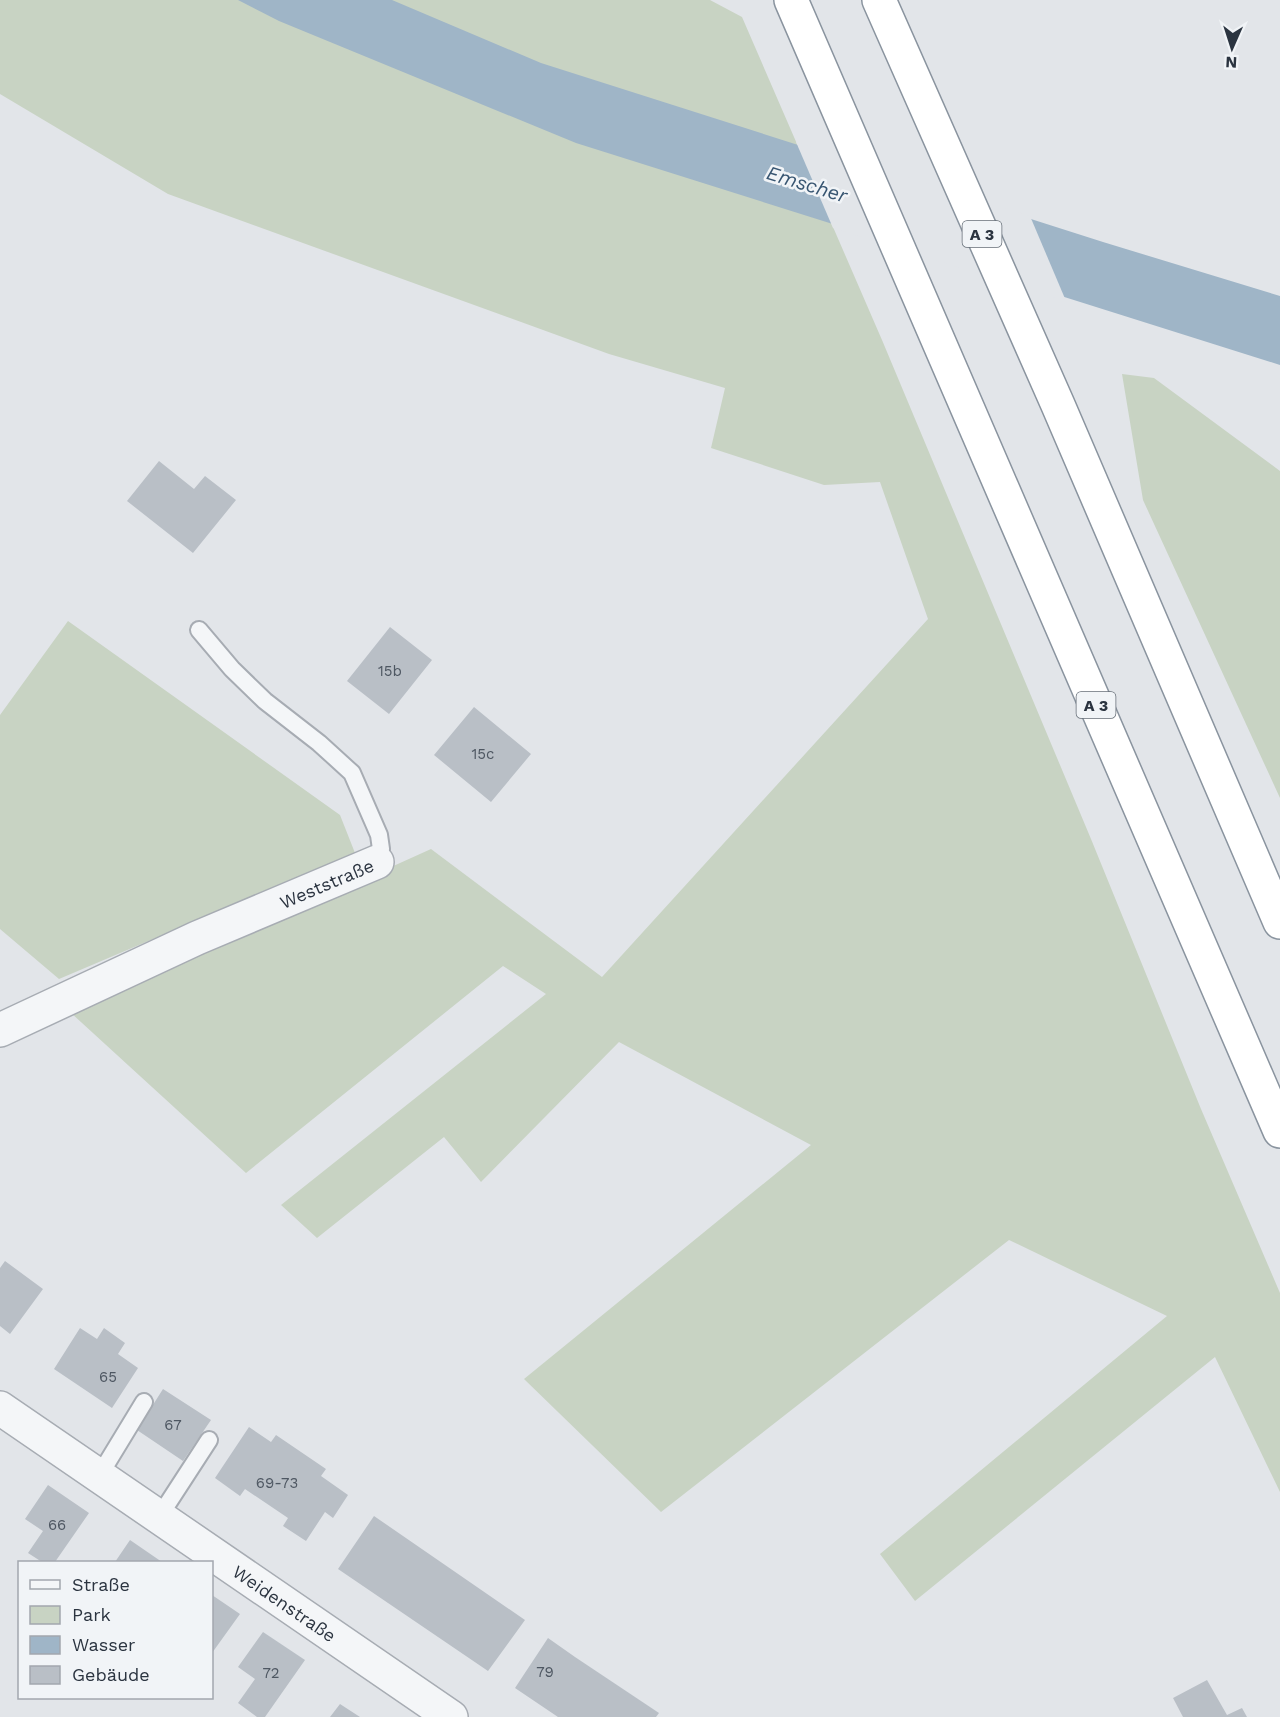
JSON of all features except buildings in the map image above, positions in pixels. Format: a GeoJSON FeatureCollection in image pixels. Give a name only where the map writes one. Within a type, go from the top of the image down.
{"type":"FeatureCollection","features":[{"type":"Feature","properties":{"kind":"highway","name":"A 3"},"geometry":{"type":"LineString","coordinates":[[791,0],[1280,1131]]}},
{"type":"Feature","properties":{"kind":"highway","name":"A 3"},"geometry":{"type":"LineString","coordinates":[[879,0],[1058,405],[1280,922]]}},
{"type":"Feature","properties":{"kind":"street","name":"Weststraße"},"geometry":{"type":"LineString","coordinates":[[0,1030],[197,938],[377,862]]}},
{"type":"Feature","properties":{"kind":"street","name":"Weidenstraße"},"geometry":{"type":"LineString","coordinates":[[0,1408],[451,1717]]}},
{"type":"Feature","properties":{"kind":"lane","name":"Weststraße"},"geometry":{"type":"LineString","coordinates":[[199,630],[232,669],[265,701],[319,743],[352,773],[379,835],[381,849],[377,862]]}},
{"type":"Feature","properties":{"kind":"lane"},"geometry":{"type":"LineString","coordinates":[[99,1476],[144,1402]]}},
{"type":"Feature","properties":{"kind":"lane"},"geometry":{"type":"LineString","coordinates":[[159,1517],[209,1440]]}},
{"type":"Feature","properties":{"kind":"green space"},"geometry":{"type":"Polygon","coordinates":[[[0,0],[710,0],[742,17],[882,340],[1091,839],[1201,1109],[1280,1293],[1280,1492],[1215,1357],[915,1601],[880,1554],[1167,1316],[1009,1240],[661,1512],[524,1379],[811,1145],[619,1042],[481,1182],[444,1137],[317,1238],[281,1205],[546,994],[503,966],[246,1173],[70,1012],[431,849],[602,977],[928,619],[880,482],[824,485],[711,448],[725,388],[609,354],[168,194],[0,94],[0,0]]]}},
{"type":"Feature","properties":{"kind":"green space"},"geometry":{"type":"Polygon","coordinates":[[[1122,374],[1154,378],[1280,471],[1280,798],[1143,500],[1122,374]]]}},
{"type":"Feature","properties":{"kind":"green space"},"geometry":{"type":"Polygon","coordinates":[[[68,621],[340,815],[355,853],[59,979],[0,929],[0,715],[68,621]]]}},
{"type":"Feature","properties":{"kind":"water","name":"Emscher"},"geometry":{"type":"Polygon","coordinates":[[[238,0],[392,0],[541,63],[1280,296],[1280,365],[576,143],[279,21],[238,0]]]}},
{"type":"Feature","properties":{"kind":"pier"},"geometry":{"type":"Polygon","coordinates":[[[796,142],[1030,216],[1066,301],[833,228],[796,142]]]}}]}
